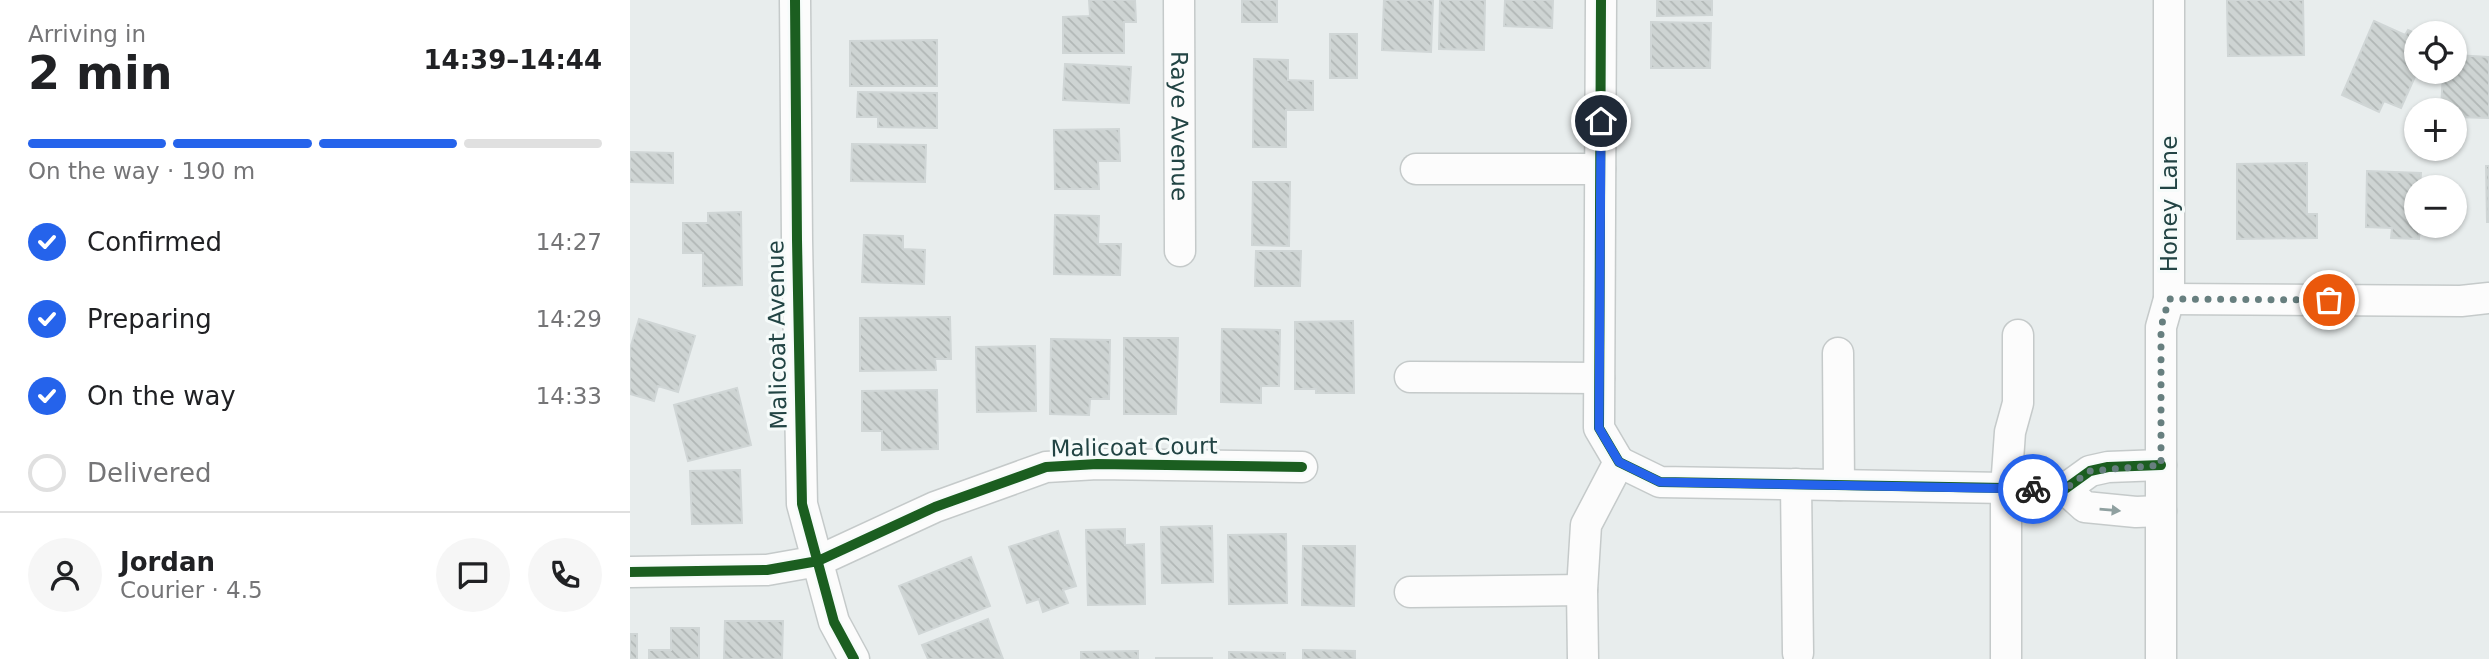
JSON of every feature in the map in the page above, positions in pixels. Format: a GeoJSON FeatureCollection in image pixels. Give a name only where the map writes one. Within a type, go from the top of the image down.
{"type":"FeatureCollection","features":[{"type":"Feature","properties":{"kind":"street","name":"Malicoat Avenue"},"geometry":{"type":"LineString","coordinates":[[795,0],[796,227],[802,504],[834,622],[854,659]]}},
{"type":"Feature","properties":{"kind":"street","name":"Raye Avenue"},"geometry":{"type":"LineString","coordinates":[[1179,0],[1180,251]]}},
{"type":"Feature","properties":{"kind":"street"},"geometry":{"type":"LineString","coordinates":[[1601,0],[1599,428],[1619,462],[1660,482],[2065,489],[2090,471],[2161,465]]}},
{"type":"Feature","properties":{"kind":"street","name":"Honey Lane"},"geometry":{"type":"LineString","coordinates":[[2161,659],[2161,327],[2169,299],[2169,0]]}},
{"type":"Feature","properties":{"kind":"street"},"geometry":{"type":"LineString","coordinates":[[1416,169],[1600,169]]}},
{"type":"Feature","properties":{"kind":"street"},"geometry":{"type":"LineString","coordinates":[[2169,299],[2461,301],[2489,298]]}},
{"type":"Feature","properties":{"kind":"street"},"geometry":{"type":"LineString","coordinates":[[2006,659],[2006,488],[2010,432],[2018,403],[2018,334]]}},
{"type":"Feature","properties":{"kind":"street"},"geometry":{"type":"LineString","coordinates":[[1838,353],[1839,485]]}},
{"type":"Feature","properties":{"kind":"street"},"geometry":{"type":"LineString","coordinates":[[1410,377],[1599,378]]}},
{"type":"Feature","properties":{"kind":"street"},"geometry":{"type":"LineString","coordinates":[[1583,659],[1581,590],[1586,525],[1619,462]]}},
{"type":"Feature","properties":{"kind":"street","name":"Malicoat Court"},"geometry":{"type":"LineString","coordinates":[[630,572],[767,570],[818,561],[935,507],[1046,467],[1097,464],[1302,467]]}},
{"type":"Feature","properties":{"kind":"street"},"geometry":{"type":"LineString","coordinates":[[1796,484],[1798,653]]}},
{"type":"Feature","properties":{"kind":"street"},"geometry":{"type":"LineString","coordinates":[[2065,489],[2085,507],[2136,512],[2161,511]]}},
{"type":"Feature","properties":{"kind":"street"},"geometry":{"type":"LineString","coordinates":[[1409,592],[1581,590]]}},
{"type":"Feature","properties":{"kind":"building"},"geometry":{"type":"Polygon","coordinates":[[[1089,0],[1135,0],[1136,22],[1124,22],[1124,53],[1063,53],[1063,17],[1090,16],[1089,0]]]}},
{"type":"Feature","properties":{"kind":"building"},"geometry":{"type":"Polygon","coordinates":[[[1242,0],[1277,0],[1277,22],[1242,22],[1242,0]]]}},
{"type":"Feature","properties":{"kind":"building"},"geometry":{"type":"Polygon","coordinates":[[[1384,0],[1433,0],[1431,52],[1382,50],[1384,0]]]}},
{"type":"Feature","properties":{"kind":"building"},"geometry":{"type":"Polygon","coordinates":[[[1440,0],[1485,0],[1484,50],[1439,49],[1440,0]]]}},
{"type":"Feature","properties":{"kind":"building"},"geometry":{"type":"Polygon","coordinates":[[[1505,0],[1553,0],[1552,28],[1504,26],[1505,0]]]}},
{"type":"Feature","properties":{"kind":"building"},"geometry":{"type":"Polygon","coordinates":[[[1657,0],[1712,0],[1712,15],[1657,16],[1657,0]]]}},
{"type":"Feature","properties":{"kind":"building"},"geometry":{"type":"Polygon","coordinates":[[[2227,0],[2303,0],[2304,55],[2228,56],[2227,0]]]}},
{"type":"Feature","properties":{"kind":"building"},"geometry":{"type":"Polygon","coordinates":[[[2374,21],[2404,35],[2404,84],[2412,84],[2401,108],[2384,101],[2379,112],[2342,95],[2374,21]]]}},
{"type":"Feature","properties":{"kind":"building"},"geometry":{"type":"Polygon","coordinates":[[[1651,22],[1711,23],[1710,68],[1651,68],[1651,22]]]}},
{"type":"Feature","properties":{"kind":"building"},"geometry":{"type":"Polygon","coordinates":[[[1330,34],[1357,34],[1357,78],[1330,78],[1330,34]]]}},
{"type":"Feature","properties":{"kind":"building"},"geometry":{"type":"Polygon","coordinates":[[[937,40],[937,86],[850,86],[850,41],[937,40]]]}},
{"type":"Feature","properties":{"kind":"building"},"geometry":{"type":"Polygon","coordinates":[[[2467,56],[2489,57],[2489,118],[2467,117],[2467,98],[2442,98],[2442,84],[2467,84],[2467,56]]]}},
{"type":"Feature","properties":{"kind":"building"},"geometry":{"type":"Polygon","coordinates":[[[1254,59],[1288,60],[1288,80],[1313,81],[1313,110],[1286,110],[1286,147],[1253,147],[1254,59]]]}},
{"type":"Feature","properties":{"kind":"building"},"geometry":{"type":"Polygon","coordinates":[[[1065,64],[1131,67],[1129,103],[1063,100],[1065,64]]]}},
{"type":"Feature","properties":{"kind":"building"},"geometry":{"type":"Polygon","coordinates":[[[858,92],[937,93],[937,128],[878,127],[878,117],[857,117],[858,92]]]}},
{"type":"Feature","properties":{"kind":"building"},"geometry":{"type":"Polygon","coordinates":[[[1119,129],[1120,161],[1098,161],[1099,189],[1055,189],[1054,130],[1119,129]]]}},
{"type":"Feature","properties":{"kind":"building"},"geometry":{"type":"Polygon","coordinates":[[[852,144],[926,145],[925,182],[851,181],[852,144]]]}},
{"type":"Feature","properties":{"kind":"building"},"geometry":{"type":"Polygon","coordinates":[[[630,152],[673,153],[673,183],[630,182],[630,152]]]}},
{"type":"Feature","properties":{"kind":"building"},"geometry":{"type":"Polygon","coordinates":[[[2307,163],[2307,214],[2317,214],[2317,238],[2237,239],[2237,164],[2307,163]]]}},
{"type":"Feature","properties":{"kind":"building"},"geometry":{"type":"Polygon","coordinates":[[[2486,166],[2489,166],[2489,222],[2487,222],[2486,166]]]}},
{"type":"Feature","properties":{"kind":"building"},"geometry":{"type":"Polygon","coordinates":[[[2367,171],[2421,173],[2404,175],[2404,238],[2419,239],[2391,238],[2392,228],[2366,227],[2367,171]]]}},
{"type":"Feature","properties":{"kind":"building"},"geometry":{"type":"Polygon","coordinates":[[[1253,182],[1290,182],[1289,246],[1252,245],[1253,182]]]}},
{"type":"Feature","properties":{"kind":"building"},"geometry":{"type":"Polygon","coordinates":[[[741,212],[742,285],[703,286],[703,253],[683,253],[683,223],[708,223],[708,213],[741,212]]]}},
{"type":"Feature","properties":{"kind":"building"},"geometry":{"type":"Polygon","coordinates":[[[1055,215],[1099,216],[1098,244],[1121,244],[1120,275],[1054,274],[1055,215]]]}},
{"type":"Feature","properties":{"kind":"building"},"geometry":{"type":"Polygon","coordinates":[[[864,235],[903,236],[903,249],[925,250],[924,284],[862,282],[864,235]]]}},
{"type":"Feature","properties":{"kind":"building"},"geometry":{"type":"Polygon","coordinates":[[[1256,251],[1301,251],[1300,286],[1255,286],[1256,251]]]}},
{"type":"Feature","properties":{"kind":"building"},"geometry":{"type":"Polygon","coordinates":[[[950,317],[951,359],[935,359],[936,370],[860,371],[860,318],[950,317]]]}},
{"type":"Feature","properties":{"kind":"building"},"geometry":{"type":"Polygon","coordinates":[[[639,319],[695,336],[678,392],[658,386],[654,401],[630,394],[630,349],[639,319]]]}},
{"type":"Feature","properties":{"kind":"building"},"geometry":{"type":"Polygon","coordinates":[[[1353,321],[1354,393],[1316,393],[1316,389],[1295,389],[1295,322],[1353,321]]]}},
{"type":"Feature","properties":{"kind":"building"},"geometry":{"type":"Polygon","coordinates":[[[1222,329],[1280,330],[1279,386],[1261,386],[1261,403],[1221,402],[1222,329]]]}},
{"type":"Feature","properties":{"kind":"building"},"geometry":{"type":"Polygon","coordinates":[[[1124,338],[1178,338],[1176,414],[1124,414],[1124,338]]]}},
{"type":"Feature","properties":{"kind":"building"},"geometry":{"type":"Polygon","coordinates":[[[1051,339],[1110,340],[1109,399],[1090,399],[1089,415],[1050,414],[1051,339]]]}},
{"type":"Feature","properties":{"kind":"building"},"geometry":{"type":"Polygon","coordinates":[[[1035,346],[1036,411],[977,412],[976,347],[1035,346]]]}},
{"type":"Feature","properties":{"kind":"building"},"geometry":{"type":"Polygon","coordinates":[[[737,388],[751,445],[688,461],[674,405],[737,388]]]}},
{"type":"Feature","properties":{"kind":"building"},"geometry":{"type":"Polygon","coordinates":[[[937,390],[938,449],[882,450],[882,431],[862,431],[862,391],[937,390]]]}},
{"type":"Feature","properties":{"kind":"building"},"geometry":{"type":"Polygon","coordinates":[[[740,470],[742,523],[692,524],[690,471],[740,470]]]}},
{"type":"Feature","properties":{"kind":"building"},"geometry":{"type":"Polygon","coordinates":[[[1212,526],[1213,582],[1162,583],[1161,527],[1212,526]]]}},
{"type":"Feature","properties":{"kind":"building"},"geometry":{"type":"Polygon","coordinates":[[[1125,529],[1125,545],[1144,544],[1145,604],[1088,605],[1086,530],[1125,529]]]}},
{"type":"Feature","properties":{"kind":"building"},"geometry":{"type":"Polygon","coordinates":[[[1058,531],[1076,586],[1063,590],[1068,603],[1043,612],[1039,599],[1027,603],[1009,547],[1058,531]]]}},
{"type":"Feature","properties":{"kind":"building"},"geometry":{"type":"Polygon","coordinates":[[[1286,534],[1287,603],[1229,604],[1228,535],[1286,534]]]}},
{"type":"Feature","properties":{"kind":"building"},"geometry":{"type":"Polygon","coordinates":[[[1303,546],[1355,546],[1354,606],[1302,605],[1303,546]]]}},
{"type":"Feature","properties":{"kind":"building"},"geometry":{"type":"Polygon","coordinates":[[[971,557],[990,606],[919,634],[899,586],[971,557]]]}},
{"type":"Feature","properties":{"kind":"building"},"geometry":{"type":"Polygon","coordinates":[[[988,619],[1003,659],[928,659],[922,645],[988,619]]]}},
{"type":"Feature","properties":{"kind":"building"},"geometry":{"type":"Polygon","coordinates":[[[725,621],[783,621],[782,659],[724,659],[725,621]]]}},
{"type":"Feature","properties":{"kind":"building"},"geometry":{"type":"Polygon","coordinates":[[[671,628],[699,628],[699,659],[649,659],[649,650],[671,650],[671,628]]]}},
{"type":"Feature","properties":{"kind":"building"},"geometry":{"type":"Polygon","coordinates":[[[630,634],[637,634],[637,659],[630,659],[630,634]]]}},
{"type":"Feature","properties":{"kind":"building"},"geometry":{"type":"Polygon","coordinates":[[[1303,650],[1355,651],[1355,659],[1303,659],[1303,650]]]}},
{"type":"Feature","properties":{"kind":"building"},"geometry":{"type":"Polygon","coordinates":[[[1138,651],[1138,659],[1081,659],[1081,652],[1138,651]]]}},
{"type":"Feature","properties":{"kind":"building"},"geometry":{"type":"Polygon","coordinates":[[[1229,652],[1285,653],[1285,659],[1229,659],[1229,652]]]}},
{"type":"Feature","properties":{"kind":"building"},"geometry":{"type":"Polygon","coordinates":[[[1212,658],[1212,659],[1156,659],[1212,658]]]}},
{"type":"Feature","properties":{"kind":"cycle path"},"geometry":{"type":"LineString","coordinates":[[795,0],[802,504],[834,622],[854,659]]}},
{"type":"Feature","properties":{"kind":"cycle path"},"geometry":{"type":"LineString","coordinates":[[1601,0],[1599,428],[1619,462],[1660,482],[2065,489],[2090,471],[2108,467],[2161,465]]}},
{"type":"Feature","properties":{"kind":"cycle path"},"geometry":{"type":"LineString","coordinates":[[630,572],[767,570],[818,561],[935,507],[1046,467],[1097,464],[1302,467]]}},
{"type":"Feature","properties":{"kind":"way so far"},"geometry":{"type":"LineString","coordinates":[[2033,489],[2065,489],[2090,471],[2108,467],[2161,465],[2161,327],[2169,299],[2329,300]]}},
{"type":"Feature","properties":{"kind":"route"},"geometry":{"type":"LineString","coordinates":[[1601,121],[1599,428],[1619,462],[1660,482],[2033,489]]}}]}
